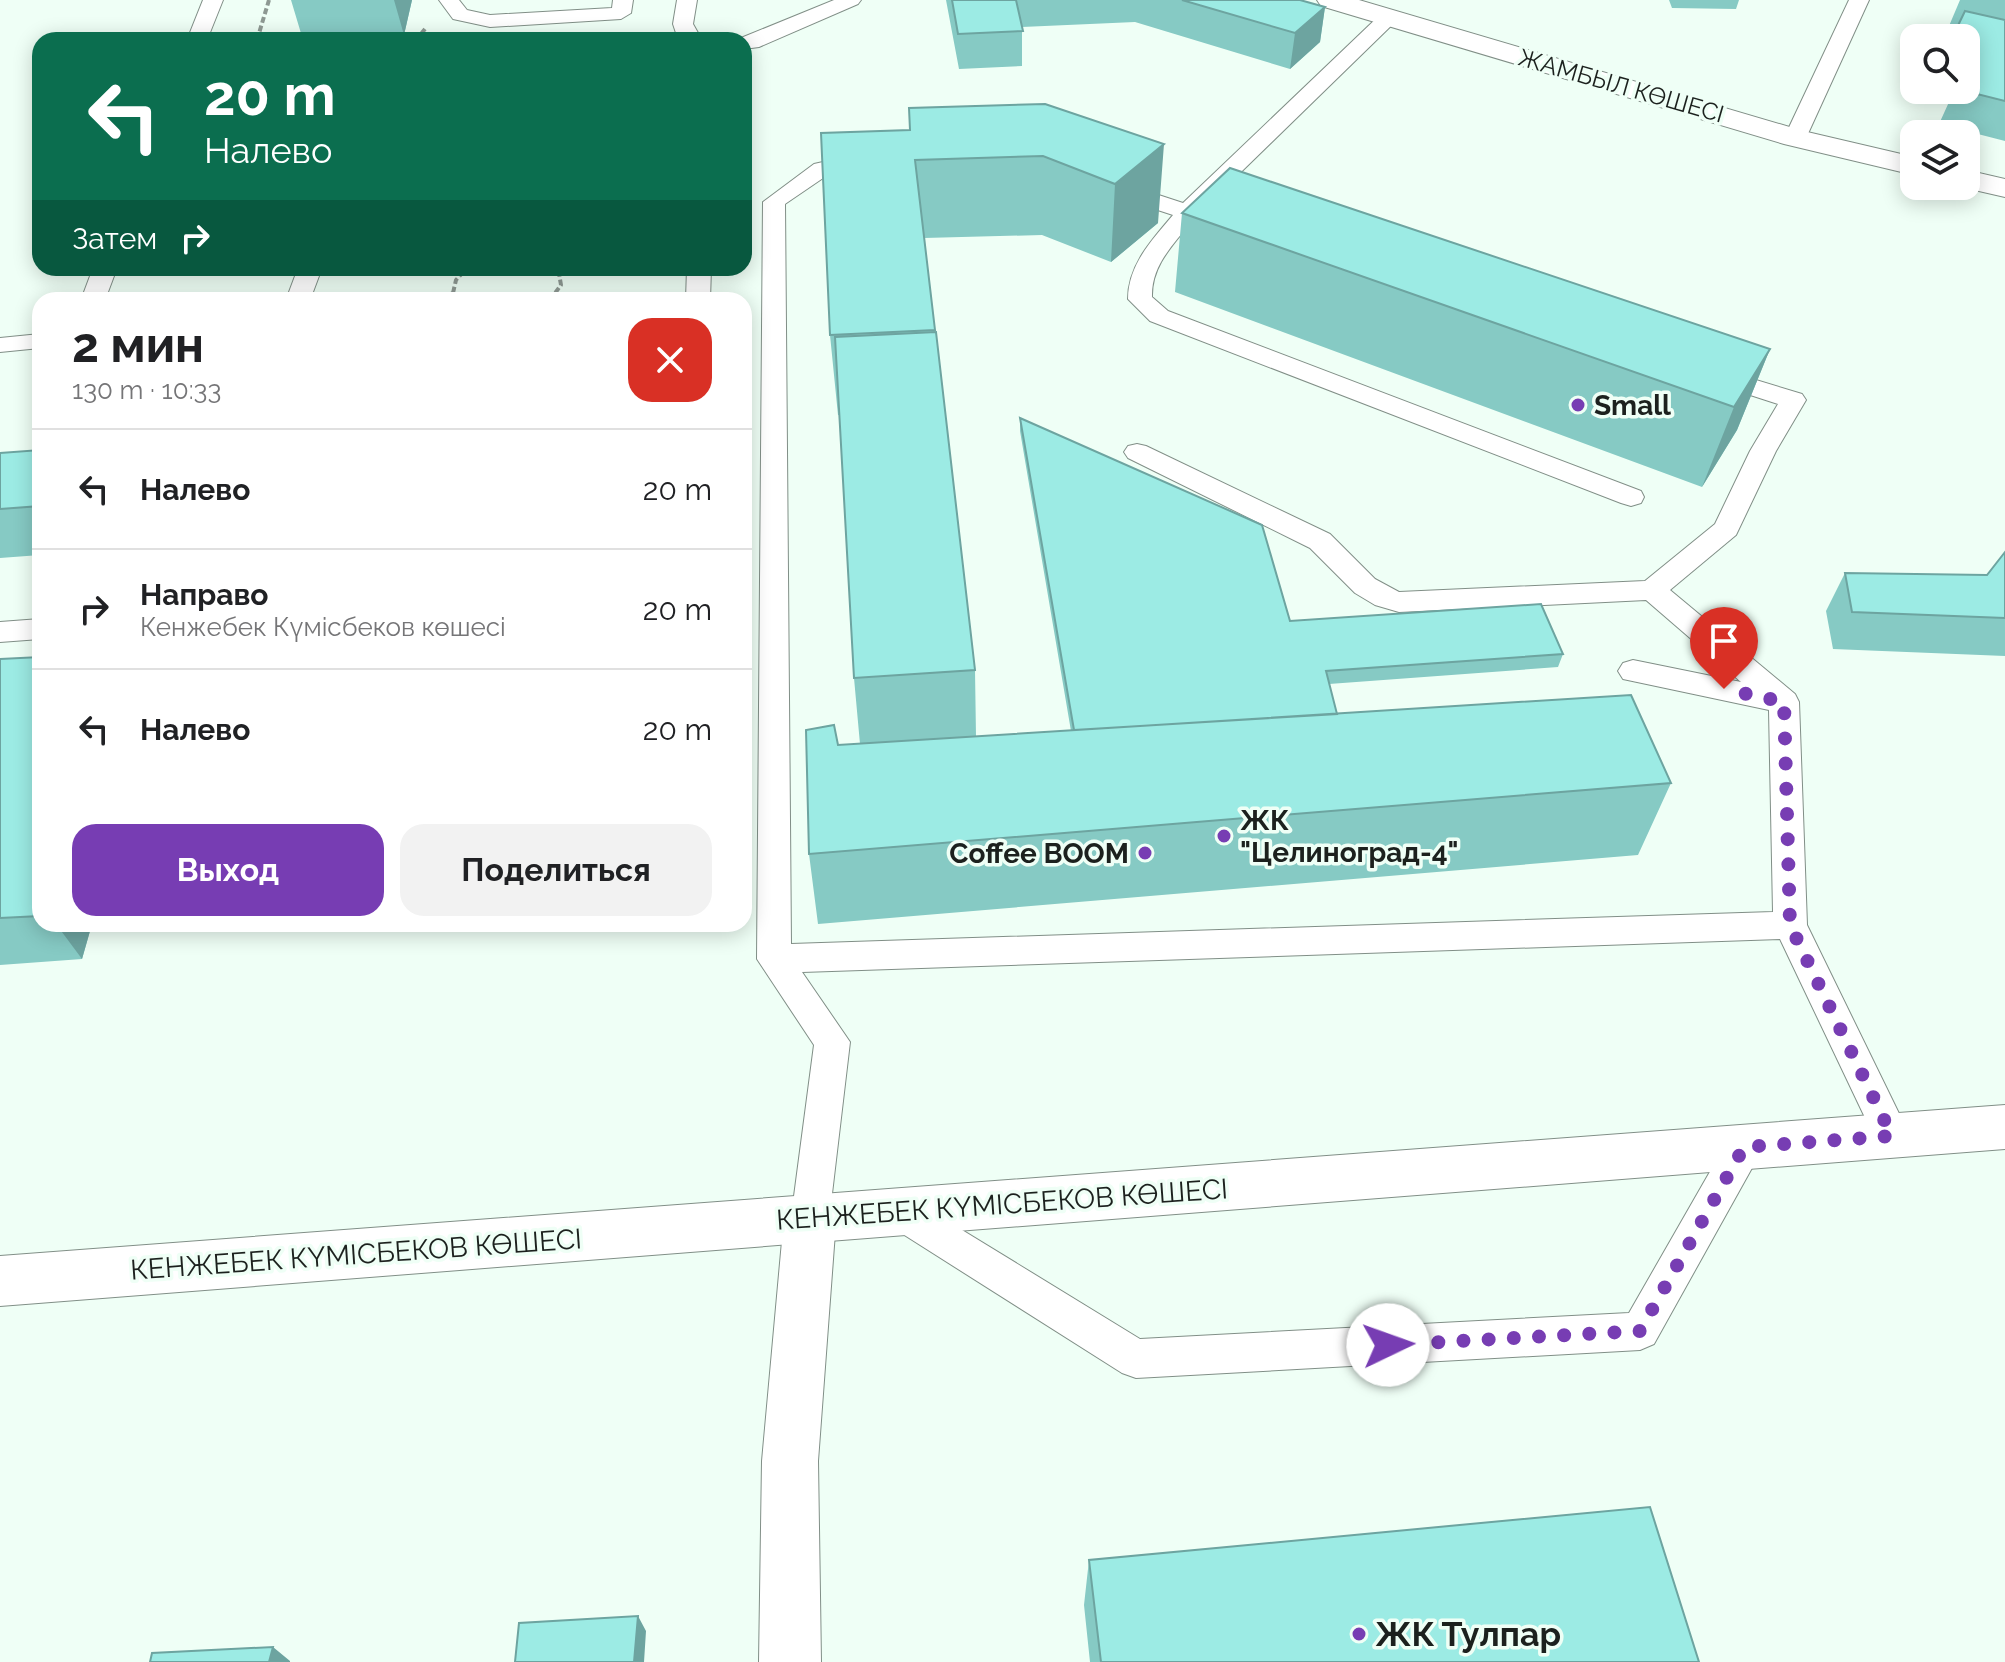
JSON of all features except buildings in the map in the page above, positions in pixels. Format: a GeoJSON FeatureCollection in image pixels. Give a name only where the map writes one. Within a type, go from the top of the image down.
{"type":"FeatureCollection","features":[{"type":"Feature","properties":{"kind":"street","name":"ЖАМБЫЛ КӨШЕСІ"},"geometry":{"type":"LineString","coordinates":[[1330,0],[1795,138],[1900,163]]}},
{"type":"Feature","properties":{"kind":"street"},"geometry":{"type":"LineString","coordinates":[[1980,182],[2005,188]]}},
{"type":"Feature","properties":{"kind":"street","name":"КЕНЖЕБЕК КҮМІСБЕКОВ КӨШЕСІ"},"geometry":{"type":"LineString","coordinates":[[0,1281],[2005,1127]]}},
{"type":"Feature","properties":{"kind":"street"},"geometry":{"type":"LineString","coordinates":[[790,1662],[790,1461],[810,1219]]}},
{"type":"Feature","properties":{"kind":"lane"},"geometry":{"type":"LineString","coordinates":[[200,32],[213,0]]}},
{"type":"Feature","properties":{"kind":"lane"},"geometry":{"type":"LineString","coordinates":[[449,0],[460,15],[490,21],[622,6],[620,32]]}},
{"type":"Feature","properties":{"kind":"lane"},"geometry":{"type":"LineString","coordinates":[[686,32],[683,24],[687,0]]}},
{"type":"Feature","properties":{"kind":"lane"},"geometry":{"type":"LineString","coordinates":[[752,43],[851,0]]}},
{"type":"Feature","properties":{"kind":"lane"},"geometry":{"type":"LineString","coordinates":[[1795,138],[1859,0]]}},
{"type":"Feature","properties":{"kind":"lane"},"geometry":{"type":"LineString","coordinates":[[1388,18],[1187,212],[1152,258],[1138,286],[1140,299],[1159,316],[1631,497]]}},
{"type":"Feature","properties":{"kind":"lane"},"geometry":{"type":"LineString","coordinates":[[810,1219],[832,1042],[774,959],[766,202],[822,169],[883,155]]}},
{"type":"Feature","properties":{"kind":"lane"},"geometry":{"type":"LineString","coordinates":[[1102,184],[1248,230]]}},
{"type":"Feature","properties":{"kind":"lane"},"geometry":{"type":"LineString","coordinates":[[0,345],[32,342]]}},
{"type":"Feature","properties":{"kind":"lane"},"geometry":{"type":"LineString","coordinates":[[1137,452],[1320,541],[1341,557],[1377,598],[1399,602],[1652,590],[1726,529],[1763,451],[1793,400],[1687,367]]}},
{"type":"Feature","properties":{"kind":"lane"},"geometry":{"type":"LineString","coordinates":[[1652,590],[1784,702],[1790,925],[1892,1136]]}},
{"type":"Feature","properties":{"kind":"lane"},"geometry":{"type":"LineString","coordinates":[[0,632],[32,630]]}},
{"type":"Feature","properties":{"kind":"lane"},"geometry":{"type":"LineString","coordinates":[[1633,671],[1784,702]]}},
{"type":"Feature","properties":{"kind":"lane"},"geometry":{"type":"LineString","coordinates":[[774,959],[1790,925]]}},
{"type":"Feature","properties":{"kind":"lane"},"geometry":{"type":"LineString","coordinates":[[900,1212],[1136,1359],[1640,1331],[1744,1147]]}},
{"type":"Feature","properties":{"kind":"path"},"geometry":{"type":"LineString","coordinates":[[259,32],[269,0]]}},
{"type":"Feature","properties":{"kind":"place","name":"Small"},"geometry":{"type":"Point","coordinates":[1578,405]}},
{"type":"Feature","properties":{"kind":"place","name":"ЖК \"Целиноград-4\""},"geometry":{"type":"Point","coordinates":[1224,836]}},
{"type":"Feature","properties":{"kind":"place","name":"Coffee BOOM"},"geometry":{"type":"Point","coordinates":[1145,853]}},
{"type":"Feature","properties":{"kind":"place","name":"ЖК Тулпар"},"geometry":{"type":"Point","coordinates":[1359,1634]}},
{"type":"Feature","properties":{"kind":"route"},"geometry":{"type":"LineString","coordinates":[[1388,1345],[1640,1331],[1744,1147],[1892,1136],[1790,925],[1784,702],[1724,689]]}}]}
